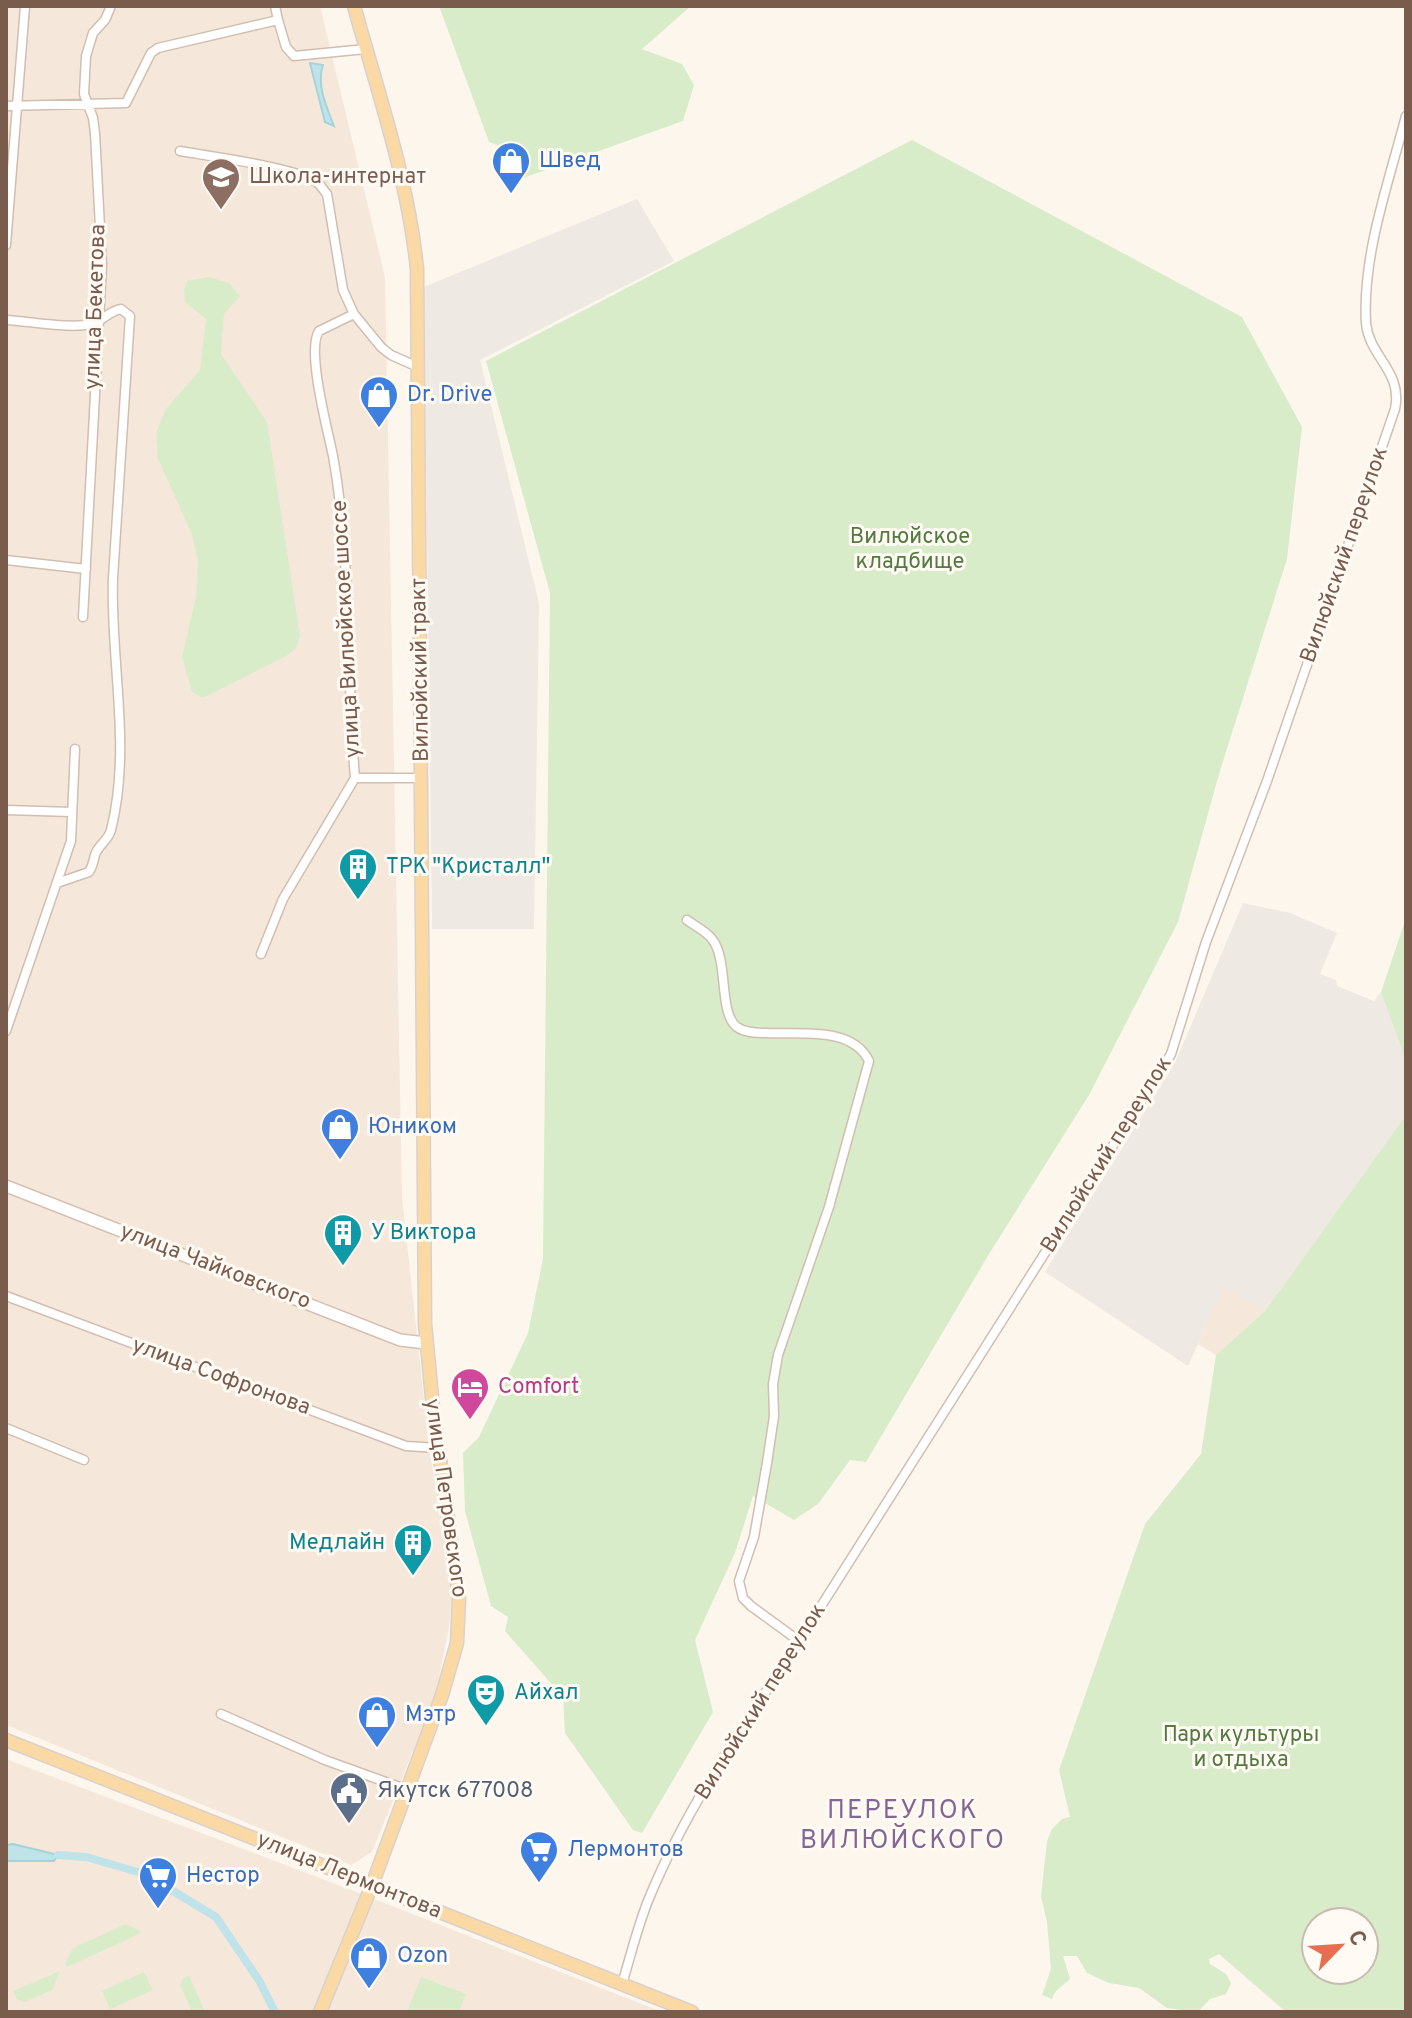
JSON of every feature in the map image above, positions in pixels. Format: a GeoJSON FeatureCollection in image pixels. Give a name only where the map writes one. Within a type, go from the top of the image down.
{"type":"FeatureCollection","features":[{"type":"Feature","properties":{"kind":"main road","name":"Вилюйский тракт"},"geometry":{"type":"LineString","coordinates":[[354,6],[402,176],[417,269],[426,1343]]}},
{"type":"Feature","properties":{"kind":"main road","name":"улица Чайковского"},"geometry":{"type":"LineString","coordinates":[[6,1186],[400,1340],[426,1343]]}},
{"type":"Feature","properties":{"kind":"main road","name":"улица Петровского"},"geometry":{"type":"LineString","coordinates":[[320,2012],[408,1790],[452,1666],[460,1619],[426,1343]]}},
{"type":"Feature","properties":{"kind":"main road","name":"улица Лермонтова"},"geometry":{"type":"LineString","coordinates":[[6,1740],[692,2012]]}},
{"type":"Feature","properties":{"kind":"street"},"geometry":{"type":"LineString","coordinates":[[6,245],[11,106],[25,6]]}},
{"type":"Feature","properties":{"kind":"street","name":"улица Бекетова"},"geometry":{"type":"LineString","coordinates":[[83,617],[102,265],[95,133],[93,118],[86,105],[84,77],[89,42],[111,6]]}},
{"type":"Feature","properties":{"kind":"street"},"geometry":{"type":"LineString","coordinates":[[275,6],[286,47],[294,56],[366,49]]}},
{"type":"Feature","properties":{"kind":"street"},"geometry":{"type":"LineString","coordinates":[[11,106],[126,103],[151,53],[158,48],[278,20]]}},
{"type":"Feature","properties":{"kind":"street","name":"Вилюйский переулок"},"geometry":{"type":"LineString","coordinates":[[622,1984],[649,1898],[686,1820],[727,1750],[1171,1054],[1206,942],[1267,781],[1395,409],[1398,394],[1392,375],[1378,355],[1366,328],[1366,286],[1383,202],[1406,116]]}},
{"type":"Feature","properties":{"kind":"street"},"geometry":{"type":"LineString","coordinates":[[180,151],[255,164],[309,178],[319,184],[327,194],[343,290],[354,314],[381,347],[418,367]]}},
{"type":"Feature","properties":{"kind":"street"},"geometry":{"type":"LineString","coordinates":[[6,320],[78,326],[97,323],[114,310],[121,309],[130,316],[112,602],[119,719],[118,780],[111,829],[108,838],[95,853],[92,868],[84,876],[57,883]]}},
{"type":"Feature","properties":{"kind":"street","name":"улица Вилюйское шоссе"},"geometry":{"type":"LineString","coordinates":[[354,314],[319,331],[314,344],[342,509],[349,598],[355,778]]}},
{"type":"Feature","properties":{"kind":"street"},"geometry":{"type":"LineString","coordinates":[[6,560],[86,569]]}},
{"type":"Feature","properties":{"kind":"street"},"geometry":{"type":"LineString","coordinates":[[6,1031],[71,841],[75,749]]}},
{"type":"Feature","properties":{"kind":"street"},"geometry":{"type":"LineString","coordinates":[[261,954],[283,899],[355,778],[422,778]]}},
{"type":"Feature","properties":{"kind":"street"},"geometry":{"type":"LineString","coordinates":[[6,810],[72,812]]}},
{"type":"Feature","properties":{"kind":"street"},"geometry":{"type":"LineString","coordinates":[[687,920],[711,937],[720,953],[730,1019],[738,1029],[754,1033],[841,1037],[863,1048],[869,1061],[829,1207],[778,1355],[773,1384],[774,1416],[754,1537],[739,1581],[743,1598],[799,1641]]}},
{"type":"Feature","properties":{"kind":"street","name":"улица Софронова"},"geometry":{"type":"LineString","coordinates":[[6,1296],[406,1446],[438,1448]]}},
{"type":"Feature","properties":{"kind":"street"},"geometry":{"type":"LineString","coordinates":[[6,1428],[84,1460]]}},
{"type":"Feature","properties":{"kind":"street"},"geometry":{"type":"LineString","coordinates":[[221,1714],[325,1760],[408,1790]]}},
{"type":"Feature","properties":{"kind":"shaded area"},"geometry":{"type":"Polygon","coordinates":[[[6,6],[320,6],[385,277],[402,1197],[429,1446],[453,1590],[435,1697],[372,1852],[351,1865],[6,1725],[6,6]]]}},
{"type":"Feature","properties":{"kind":"shaded area"},"geometry":{"type":"Polygon","coordinates":[[[637,199],[674,261],[480,360],[539,603],[534,929],[432,929],[424,287],[637,199]]]}},
{"type":"Feature","properties":{"kind":"shaded area"},"geometry":{"type":"Polygon","coordinates":[[[1243,903],[1290,913],[1337,933],[1320,974],[1336,980],[1337,986],[1374,1001],[1381,992],[1406,1061],[1406,1115],[1265,1311],[1223,1288],[1188,1366],[1045,1272],[1175,1063],[1243,903]]]}},
{"type":"Feature","properties":{"kind":"shaded area"},"geometry":{"type":"Polygon","coordinates":[[[1223,1287],[1265,1311],[1216,1355],[1198,1344],[1223,1287]]]}},
{"type":"Feature","properties":{"kind":"shaded area"},"geometry":{"type":"Polygon","coordinates":[[[6,1759],[346,1888],[662,2012],[6,2012],[6,1759]]]}},
{"type":"Feature","properties":{"kind":"green space"},"geometry":{"type":"Polygon","coordinates":[[[439,6],[691,6],[642,49],[682,64],[694,85],[683,121],[515,181],[503,147],[489,142],[439,6]]]}},
{"type":"Feature","properties":{"kind":"green space","name":"Вилюйское кладбище"},"geometry":{"type":"Polygon","coordinates":[[[912,140],[1242,317],[1302,427],[1287,559],[1219,774],[1178,922],[1089,1095],[989,1254],[866,1462],[850,1460],[818,1504],[794,1520],[753,1496],[735,1553],[695,1640],[713,1712],[642,1833],[633,1830],[565,1733],[563,1697],[505,1631],[508,1617],[491,1606],[465,1511],[463,1453],[479,1437],[528,1333],[543,1259],[550,593],[486,361],[912,140]]]}},
{"type":"Feature","properties":{"kind":"green space"},"geometry":{"type":"Polygon","coordinates":[[[209,277],[229,283],[240,296],[224,314],[221,354],[267,422],[300,636],[296,648],[286,656],[203,698],[192,692],[182,657],[196,597],[198,560],[191,532],[158,459],[156,434],[165,410],[200,370],[206,319],[185,302],[184,289],[187,281],[209,277]]]}},
{"type":"Feature","properties":{"kind":"green space"},"geometry":{"type":"Polygon","coordinates":[[[1406,918],[1406,1061],[1381,992],[1406,918]]]}},
{"type":"Feature","properties":{"kind":"green space","name":"Парк культуры и отдыха"},"geometry":{"type":"Polygon","coordinates":[[[1406,1115],[1406,2012],[1286,2012],[1219,1954],[1209,1959],[1210,1964],[1226,1974],[1231,1983],[1226,1994],[1210,1999],[1198,2012],[1167,2008],[1139,1988],[1109,1983],[1087,1973],[1077,1956],[1063,1956],[1070,1979],[1055,1992],[1052,1999],[1042,1995],[1051,1969],[1047,1922],[1041,1896],[1047,1841],[1052,1829],[1062,1819],[1070,1817],[1059,1770],[1145,1524],[1201,1454],[1216,1355],[1265,1311],[1406,1115]]]}},
{"type":"Feature","properties":{"kind":"green space"},"geometry":{"type":"Polygon","coordinates":[[[126,1924],[140,1931],[139,1934],[67,1967],[65,1963],[73,1948],[126,1924]]]}},
{"type":"Feature","properties":{"kind":"green space"},"geometry":{"type":"Polygon","coordinates":[[[60,1971],[52,1990],[25,2002],[17,1999],[13,1991],[60,1971]]]}},
{"type":"Feature","properties":{"kind":"green space"},"geometry":{"type":"Polygon","coordinates":[[[144,1972],[153,1990],[110,2009],[102,1991],[144,1972]]]}},
{"type":"Feature","properties":{"kind":"green space"},"geometry":{"type":"Polygon","coordinates":[[[189,1975],[205,2012],[192,2012],[180,1985],[183,1978],[189,1975]]]}},
{"type":"Feature","properties":{"kind":"green space"},"geometry":{"type":"Polygon","coordinates":[[[421,1977],[466,1994],[459,2012],[407,2012],[421,1977]]]}},
{"type":"Feature","properties":{"kind":"water"},"geometry":{"type":"Polygon","coordinates":[[[310,63],[323,65],[322,88],[334,126],[325,122],[310,63]]]}},
{"type":"Feature","properties":{"kind":"water"},"geometry":{"type":"Polygon","coordinates":[[[6,1845],[58,1855],[54,1861],[6,1861],[6,1845]]]}},
{"type":"Feature","properties":{"kind":"waterway"},"geometry":{"type":"LineString","coordinates":[[58,1855],[86,1857],[145,1874],[216,1917],[260,1982],[275,2012]]}},
{"type":"Feature","properties":{"kind":"place","name":"Швед"},"geometry":{"type":"Point","coordinates":[511,195]}},
{"type":"Feature","properties":{"kind":"place","name":"Школа-интернат"},"geometry":{"type":"Point","coordinates":[221,211]}},
{"type":"Feature","properties":{"kind":"place","name":"Dr. Drive"},"geometry":{"type":"Point","coordinates":[379,429]}},
{"type":"Feature","properties":{"kind":"place","name":"ТРК \"Кристалл\""},"geometry":{"type":"Point","coordinates":[358,901]}},
{"type":"Feature","properties":{"kind":"place","name":"Юником"},"geometry":{"type":"Point","coordinates":[340,1161]}},
{"type":"Feature","properties":{"kind":"place","name":"У Виктора"},"geometry":{"type":"Point","coordinates":[343,1267]}},
{"type":"Feature","properties":{"kind":"place","name":"Comfort"},"geometry":{"type":"Point","coordinates":[470,1421]}},
{"type":"Feature","properties":{"kind":"place","name":"Медлайн"},"geometry":{"type":"Point","coordinates":[413,1577]}},
{"type":"Feature","properties":{"kind":"place","name":"Айхал"},"geometry":{"type":"Point","coordinates":[486,1727]}},
{"type":"Feature","properties":{"kind":"place","name":"Мэтр"},"geometry":{"type":"Point","coordinates":[377,1749]}},
{"type":"Feature","properties":{"kind":"place","name":"Якутск 677008"},"geometry":{"type":"Point","coordinates":[349,1825]}},
{"type":"Feature","properties":{"kind":"place","name":"Лермонтов"},"geometry":{"type":"Point","coordinates":[539,1884]}},
{"type":"Feature","properties":{"kind":"place","name":"Нестор"},"geometry":{"type":"Point","coordinates":[158,1910]}},
{"type":"Feature","properties":{"kind":"place","name":"Ozon"},"geometry":{"type":"Point","coordinates":[369,1990]}},
{"type":"Feature","properties":{"kind":"district","name":"ПЕРЕУЛОК ВИЛЮЙСКОГО"},"geometry":{"type":"Point","coordinates":[903,1826]}}]}
